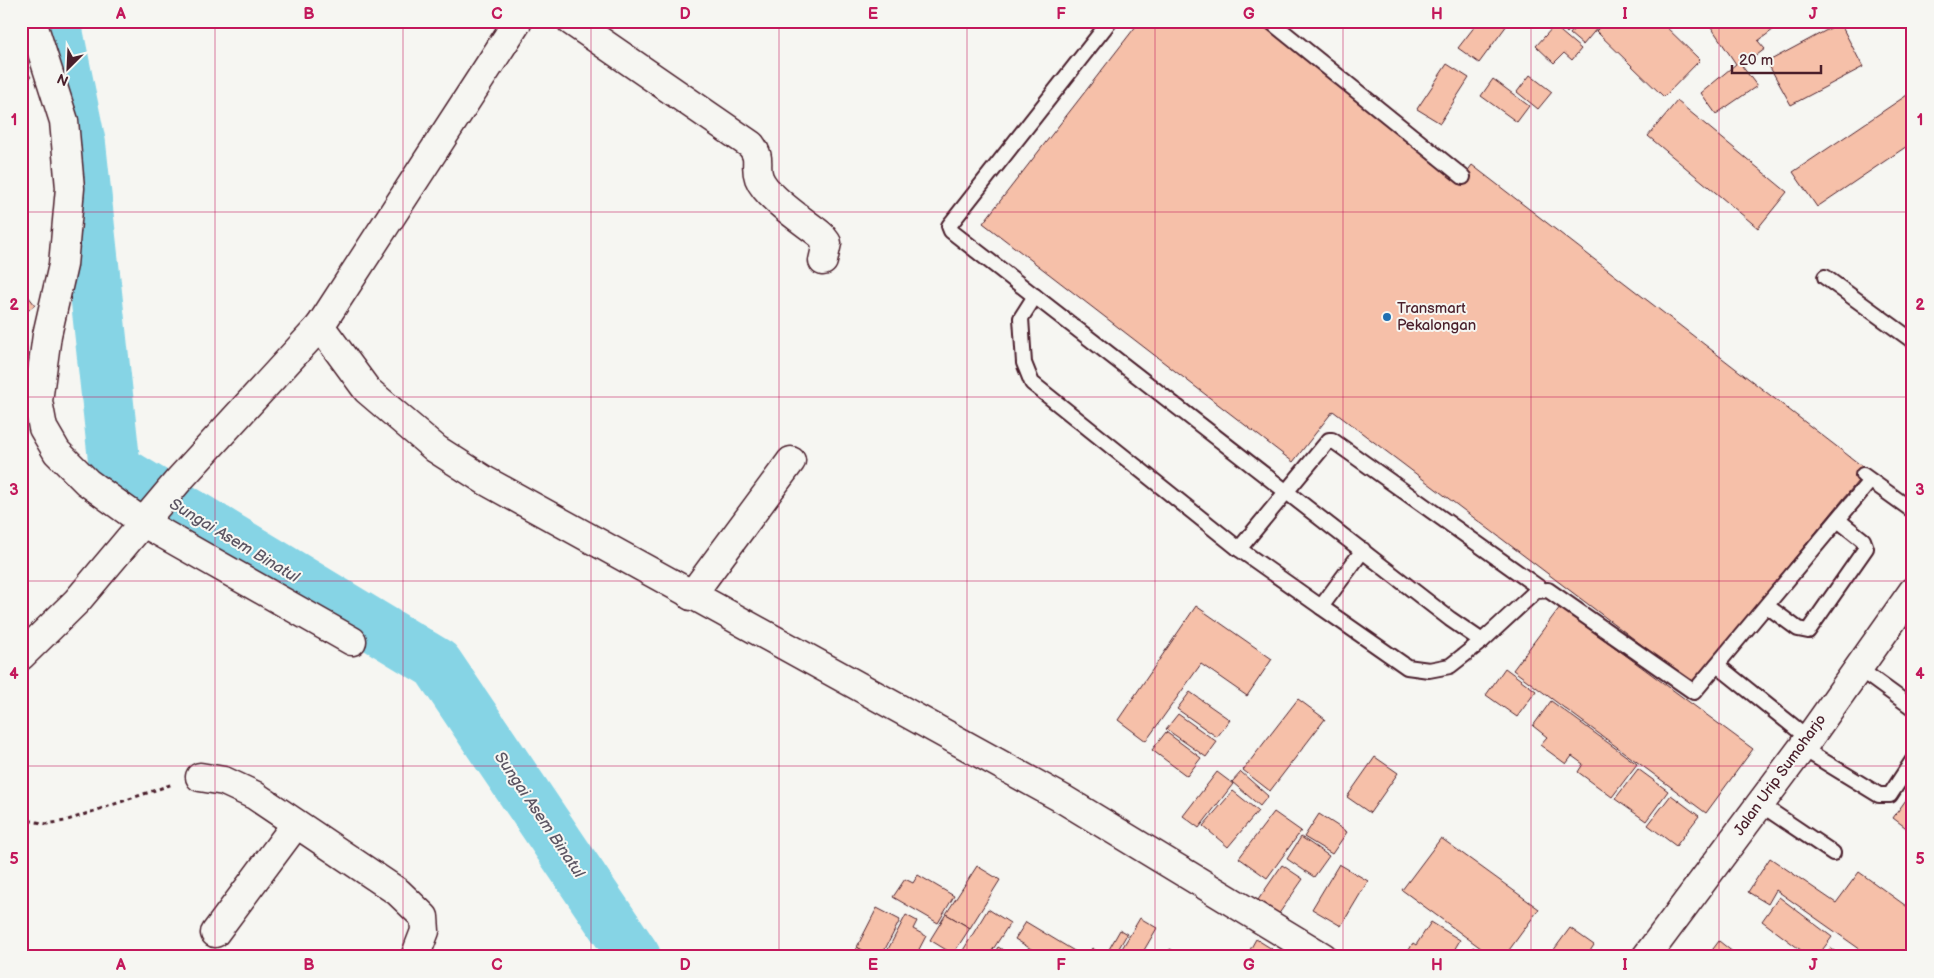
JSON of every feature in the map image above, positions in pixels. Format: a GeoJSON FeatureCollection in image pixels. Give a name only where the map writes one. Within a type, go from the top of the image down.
{"type":"FeatureCollection","features":[{"type":"Feature","properties":{"kind":"street"},"geometry":{"type":"LineString","coordinates":[[32,21],[64,121],[70,188],[63,265],[47,335],[30,392],[38,401],[43,428],[57,452],[87,482],[149,517],[352,642]]}},
{"type":"Feature","properties":{"kind":"street"},"geometry":{"type":"LineString","coordinates":[[21,656],[77,601],[178,480],[320,326],[518,21]]}},
{"type":"Feature","properties":{"kind":"street"},"geometry":{"type":"LineString","coordinates":[[571,21],[751,145],[758,154],[759,178],[771,193],[821,235],[827,244],[823,261]]}},
{"type":"Feature","properties":{"kind":"street"},"geometry":{"type":"LineString","coordinates":[[320,326],[367,390],[436,449],[486,481],[691,596],[1064,800],[1323,957]]}},
{"type":"Feature","properties":{"kind":"street"},"geometry":{"type":"LineString","coordinates":[[691,596],[791,461]]}},
{"type":"Feature","properties":{"kind":"street","name":"Jalan Urip Sumoharjo"},"geometry":{"type":"LineString","coordinates":[[1646,957],[1805,743],[1913,591]]}},
{"type":"Feature","properties":{"kind":"street"},"geometry":{"type":"LineString","coordinates":[[200,777],[224,781],[254,795],[360,865],[413,904],[424,917],[425,923],[425,931],[415,957]]}},
{"type":"Feature","properties":{"kind":"street"},"geometry":{"type":"LineString","coordinates":[[215,933],[296,824]]}},
{"type":"Feature","properties":{"kind":"lane"},"geometry":{"type":"LineString","coordinates":[[1110,21],[949,226],[951,231],[1482,641]]}},
{"type":"Feature","properties":{"kind":"lane"},"geometry":{"type":"LineString","coordinates":[[1270,21],[1463,177]]}},
{"type":"Feature","properties":{"kind":"lane"},"geometry":{"type":"LineString","coordinates":[[1825,277],[1913,341]]}},
{"type":"Feature","properties":{"kind":"lane"},"geometry":{"type":"LineString","coordinates":[[1035,296],[1022,318],[1024,363],[1032,383],[1239,549],[1407,667],[1429,670],[1450,666],[1482,641],[1531,595],[1541,589]]}},
{"type":"Feature","properties":{"kind":"lane"},"geometry":{"type":"LineString","coordinates":[[1239,549],[1329,440],[1334,440],[1541,589],[1548,590],[1693,692],[1838,520],[1866,478],[1913,511]]}},
{"type":"Feature","properties":{"kind":"lane"},"geometry":{"type":"LineString","coordinates":[[1766,606],[1798,629],[1808,631],[1866,548],[1863,540],[1838,520]]}},
{"type":"Feature","properties":{"kind":"lane"},"geometry":{"type":"LineString","coordinates":[[1321,607],[1363,550]]}},
{"type":"Feature","properties":{"kind":"lane"},"geometry":{"type":"LineString","coordinates":[[1717,665],[1805,743],[1879,795],[1886,797],[1890,795],[1913,760]]}},
{"type":"Feature","properties":{"kind":"lane"},"geometry":{"type":"LineString","coordinates":[[1858,668],[1913,708]]}},
{"type":"Feature","properties":{"kind":"lane"},"geometry":{"type":"LineString","coordinates":[[1760,804],[1833,853]]}},
{"type":"Feature","properties":{"kind":"path"},"geometry":{"type":"LineString","coordinates":[[21,819],[47,824],[65,821],[200,777]]}},
{"type":"Feature","properties":{"kind":"building","name":"Transmart Pekalongan"},"geometry":{"type":"Polygon","coordinates":[[[1140,21],[1258,21],[1460,181],[1472,165],[1867,470],[1692,683],[1333,411],[1293,462],[983,223],[1140,21]]]}},
{"type":"Feature","properties":{"kind":"building"},"geometry":{"type":"Polygon","coordinates":[[[1479,21],[1510,21],[1479,63],[1458,48],[1479,21]]]}},
{"type":"Feature","properties":{"kind":"building"},"geometry":{"type":"Polygon","coordinates":[[[1555,21],[1578,21],[1567,33],[1555,21]]]}},
{"type":"Feature","properties":{"kind":"building"},"geometry":{"type":"Polygon","coordinates":[[[1580,21],[1603,21],[1583,45],[1570,34],[1580,21]]]}},
{"type":"Feature","properties":{"kind":"building"},"geometry":{"type":"Polygon","coordinates":[[[1606,21],[1660,21],[1700,60],[1664,97],[1596,31],[1606,21]]]}},
{"type":"Feature","properties":{"kind":"building"},"geometry":{"type":"Polygon","coordinates":[[[1707,21],[1785,21],[1758,41],[1765,49],[1742,66],[1757,86],[1716,114],[1701,93],[1736,64],[1707,21]]]}},
{"type":"Feature","properties":{"kind":"building"},"geometry":{"type":"Polygon","coordinates":[[[1840,23],[1863,67],[1791,105],[1767,62],[1840,23]]]}},
{"type":"Feature","properties":{"kind":"building"},"geometry":{"type":"Polygon","coordinates":[[[1554,26],[1581,49],[1572,60],[1564,53],[1554,63],[1536,46],[1554,26]]]}},
{"type":"Feature","properties":{"kind":"building"},"geometry":{"type":"Polygon","coordinates":[[[21,64],[31,77],[21,85],[21,64]]]}},
{"type":"Feature","properties":{"kind":"building"},"geometry":{"type":"Polygon","coordinates":[[[1447,64],[1469,78],[1440,123],[1417,109],[1447,64]]]}},
{"type":"Feature","properties":{"kind":"building"},"geometry":{"type":"Polygon","coordinates":[[[1530,75],[1552,92],[1538,109],[1517,92],[1530,75]]]}},
{"type":"Feature","properties":{"kind":"building"},"geometry":{"type":"Polygon","coordinates":[[[1493,79],[1529,106],[1517,122],[1481,96],[1493,79]]]}},
{"type":"Feature","properties":{"kind":"building"},"geometry":{"type":"Polygon","coordinates":[[[1913,91],[1913,142],[1817,207],[1793,172],[1913,91]]]}},
{"type":"Feature","properties":{"kind":"building"},"geometry":{"type":"Polygon","coordinates":[[[1677,101],[1787,192],[1758,228],[1648,136],[1677,101]]]}},
{"type":"Feature","properties":{"kind":"building"},"geometry":{"type":"Polygon","coordinates":[[[21,287],[35,305],[21,316],[21,287]]]}},
{"type":"Feature","properties":{"kind":"building"},"geometry":{"type":"Polygon","coordinates":[[[1196,606],[1272,659],[1247,696],[1201,664],[1146,741],[1118,720],[1196,606]]]}},
{"type":"Feature","properties":{"kind":"building"},"geometry":{"type":"Polygon","coordinates":[[[1560,607],[1753,749],[1706,813],[1513,670],[1560,607]]]}},
{"type":"Feature","properties":{"kind":"building"},"geometry":{"type":"Polygon","coordinates":[[[1505,668],[1536,691],[1517,717],[1486,695],[1505,668]]]}},
{"type":"Feature","properties":{"kind":"building"},"geometry":{"type":"Polygon","coordinates":[[[1190,692],[1230,720],[1217,737],[1177,709],[1190,692]]]}},
{"type":"Feature","properties":{"kind":"building"},"geometry":{"type":"Polygon","coordinates":[[[1298,699],[1325,719],[1270,791],[1243,770],[1298,699]]]}},
{"type":"Feature","properties":{"kind":"building"},"geometry":{"type":"Polygon","coordinates":[[[1551,701],[1637,764],[1612,797],[1578,772],[1583,764],[1572,756],[1566,764],[1540,745],[1547,737],[1533,726],[1551,701]]]}},
{"type":"Feature","properties":{"kind":"building"},"geometry":{"type":"Polygon","coordinates":[[[1178,714],[1217,742],[1206,757],[1166,729],[1178,714]]]}},
{"type":"Feature","properties":{"kind":"building"},"geometry":{"type":"Polygon","coordinates":[[[1166,732],[1201,758],[1187,776],[1152,750],[1166,732]]]}},
{"type":"Feature","properties":{"kind":"building"},"geometry":{"type":"Polygon","coordinates":[[[1375,757],[1398,773],[1370,813],[1347,797],[1375,757]]]}},
{"type":"Feature","properties":{"kind":"building"},"geometry":{"type":"Polygon","coordinates":[[[1638,769],[1668,791],[1646,821],[1615,799],[1638,769]]]}},
{"type":"Feature","properties":{"kind":"building"},"geometry":{"type":"Polygon","coordinates":[[[1217,772],[1233,784],[1199,828],[1183,816],[1217,772]]]}},
{"type":"Feature","properties":{"kind":"building"},"geometry":{"type":"Polygon","coordinates":[[[1241,772],[1268,796],[1260,806],[1232,782],[1241,772]]]}},
{"type":"Feature","properties":{"kind":"building"},"geometry":{"type":"Polygon","coordinates":[[[1913,790],[1913,833],[1893,818],[1913,790]]]}},
{"type":"Feature","properties":{"kind":"building"},"geometry":{"type":"Polygon","coordinates":[[[1233,791],[1258,811],[1228,847],[1203,826],[1233,791]]]}},
{"type":"Feature","properties":{"kind":"building"},"geometry":{"type":"Polygon","coordinates":[[[1671,795],[1699,816],[1676,846],[1648,825],[1671,795]]]}},
{"type":"Feature","properties":{"kind":"building"},"geometry":{"type":"Polygon","coordinates":[[[1274,812],[1301,831],[1267,878],[1239,858],[1274,812]]]}},
{"type":"Feature","properties":{"kind":"building"},"geometry":{"type":"Polygon","coordinates":[[[1319,814],[1347,832],[1332,854],[1304,837],[1319,814]]]}},
{"type":"Feature","properties":{"kind":"building"},"geometry":{"type":"Polygon","coordinates":[[[1301,837],[1329,856],[1314,877],[1287,859],[1301,837]]]}},
{"type":"Feature","properties":{"kind":"building"},"geometry":{"type":"Polygon","coordinates":[[[1441,838],[1539,909],[1504,957],[1493,957],[1402,890],[1441,838]]]}},
{"type":"Feature","properties":{"kind":"building"},"geometry":{"type":"Polygon","coordinates":[[[1770,858],[1836,903],[1859,872],[1913,911],[1913,957],[1871,957],[1776,890],[1768,904],[1748,892],[1770,858]]]}},
{"type":"Feature","properties":{"kind":"building"},"geometry":{"type":"Polygon","coordinates":[[[1339,864],[1368,881],[1341,926],[1312,909],[1339,864]]]}},
{"type":"Feature","properties":{"kind":"building"},"geometry":{"type":"Polygon","coordinates":[[[1282,865],[1303,879],[1278,915],[1258,900],[1282,865]]]}},
{"type":"Feature","properties":{"kind":"building"},"geometry":{"type":"Polygon","coordinates":[[[977,866],[1000,880],[970,928],[946,914],[977,866]]]}},
{"type":"Feature","properties":{"kind":"building"},"geometry":{"type":"Polygon","coordinates":[[[918,875],[954,896],[938,923],[893,897],[905,879],[913,883],[918,875]]]}},
{"type":"Feature","properties":{"kind":"building"},"geometry":{"type":"Polygon","coordinates":[[[1779,897],[1832,937],[1817,957],[1810,957],[1762,921],[1779,897]]]}},
{"type":"Feature","properties":{"kind":"building"},"geometry":{"type":"Polygon","coordinates":[[[877,908],[900,920],[881,957],[874,957],[857,947],[877,908]]]}},
{"type":"Feature","properties":{"kind":"building"},"geometry":{"type":"Polygon","coordinates":[[[988,909],[1010,923],[988,957],[959,957],[988,909]]]}},
{"type":"Feature","properties":{"kind":"building"},"geometry":{"type":"Polygon","coordinates":[[[946,914],[970,928],[953,954],[930,940],[946,914]]]}},
{"type":"Feature","properties":{"kind":"building"},"geometry":{"type":"Polygon","coordinates":[[[906,915],[917,921],[913,929],[926,936],[915,957],[884,957],[906,915]]]}},
{"type":"Feature","properties":{"kind":"building"},"geometry":{"type":"Polygon","coordinates":[[[1140,918],[1157,928],[1140,957],[1117,957],[1140,918]]]}},
{"type":"Feature","properties":{"kind":"building"},"geometry":{"type":"Polygon","coordinates":[[[1026,922],[1081,955],[1080,957],[1044,957],[1015,939],[1026,922]]]}},
{"type":"Feature","properties":{"kind":"building"},"geometry":{"type":"Polygon","coordinates":[[[1431,922],[1460,940],[1450,957],[1405,957],[1413,943],[1416,945],[1431,922]]]}},
{"type":"Feature","properties":{"kind":"building"},"geometry":{"type":"Polygon","coordinates":[[[1570,928],[1594,945],[1586,957],[1552,957],[1550,955],[1570,928]]]}},
{"type":"Feature","properties":{"kind":"building"},"geometry":{"type":"Polygon","coordinates":[[[1120,930],[1127,934],[1115,955],[1108,951],[1120,930]]]}},
{"type":"Feature","properties":{"kind":"building"},"geometry":{"type":"Polygon","coordinates":[[[1256,939],[1272,949],[1270,953],[1276,957],[1246,957],[1256,939]]]}},
{"type":"Feature","properties":{"kind":"building"},"geometry":{"type":"Polygon","coordinates":[[[1719,941],[1739,957],[1707,957],[1719,941]]]}},
{"type":"Feature","properties":{"kind":"building"},"geometry":{"type":"Polygon","coordinates":[[[857,947],[874,957],[852,957],[857,947]]]}},
{"type":"Feature","properties":{"kind":"building"},"geometry":{"type":"Polygon","coordinates":[[[998,947],[1015,957],[992,957],[998,947]]]}},
{"type":"Feature","properties":{"kind":"building"},"geometry":{"type":"Polygon","coordinates":[[[1473,947],[1488,957],[1466,957],[1473,947]]]}},
{"type":"Feature","properties":{"kind":"building"},"geometry":{"type":"Polygon","coordinates":[[[1092,948],[1103,955],[1102,957],[1087,957],[1092,948]]]}},
{"type":"Feature","properties":{"kind":"building"},"geometry":{"type":"Polygon","coordinates":[[[1830,948],[1843,957],[1824,957],[1830,948]]]}},
{"type":"Feature","properties":{"kind":"building"},"geometry":{"type":"Polygon","coordinates":[[[1170,949],[1184,957],[1166,957],[1170,949]]]}},
{"type":"Feature","properties":{"kind":"waterway","name":"Sungai Asem Binatul"},"geometry":{"type":"LineString","coordinates":[[55,21],[80,144],[115,469],[437,664],[635,957]]}},
{"type":"Feature","properties":{"kind":"place","name":"Transmart Pekalongan"},"geometry":{"type":"Point","coordinates":[1387,317]}}]}
